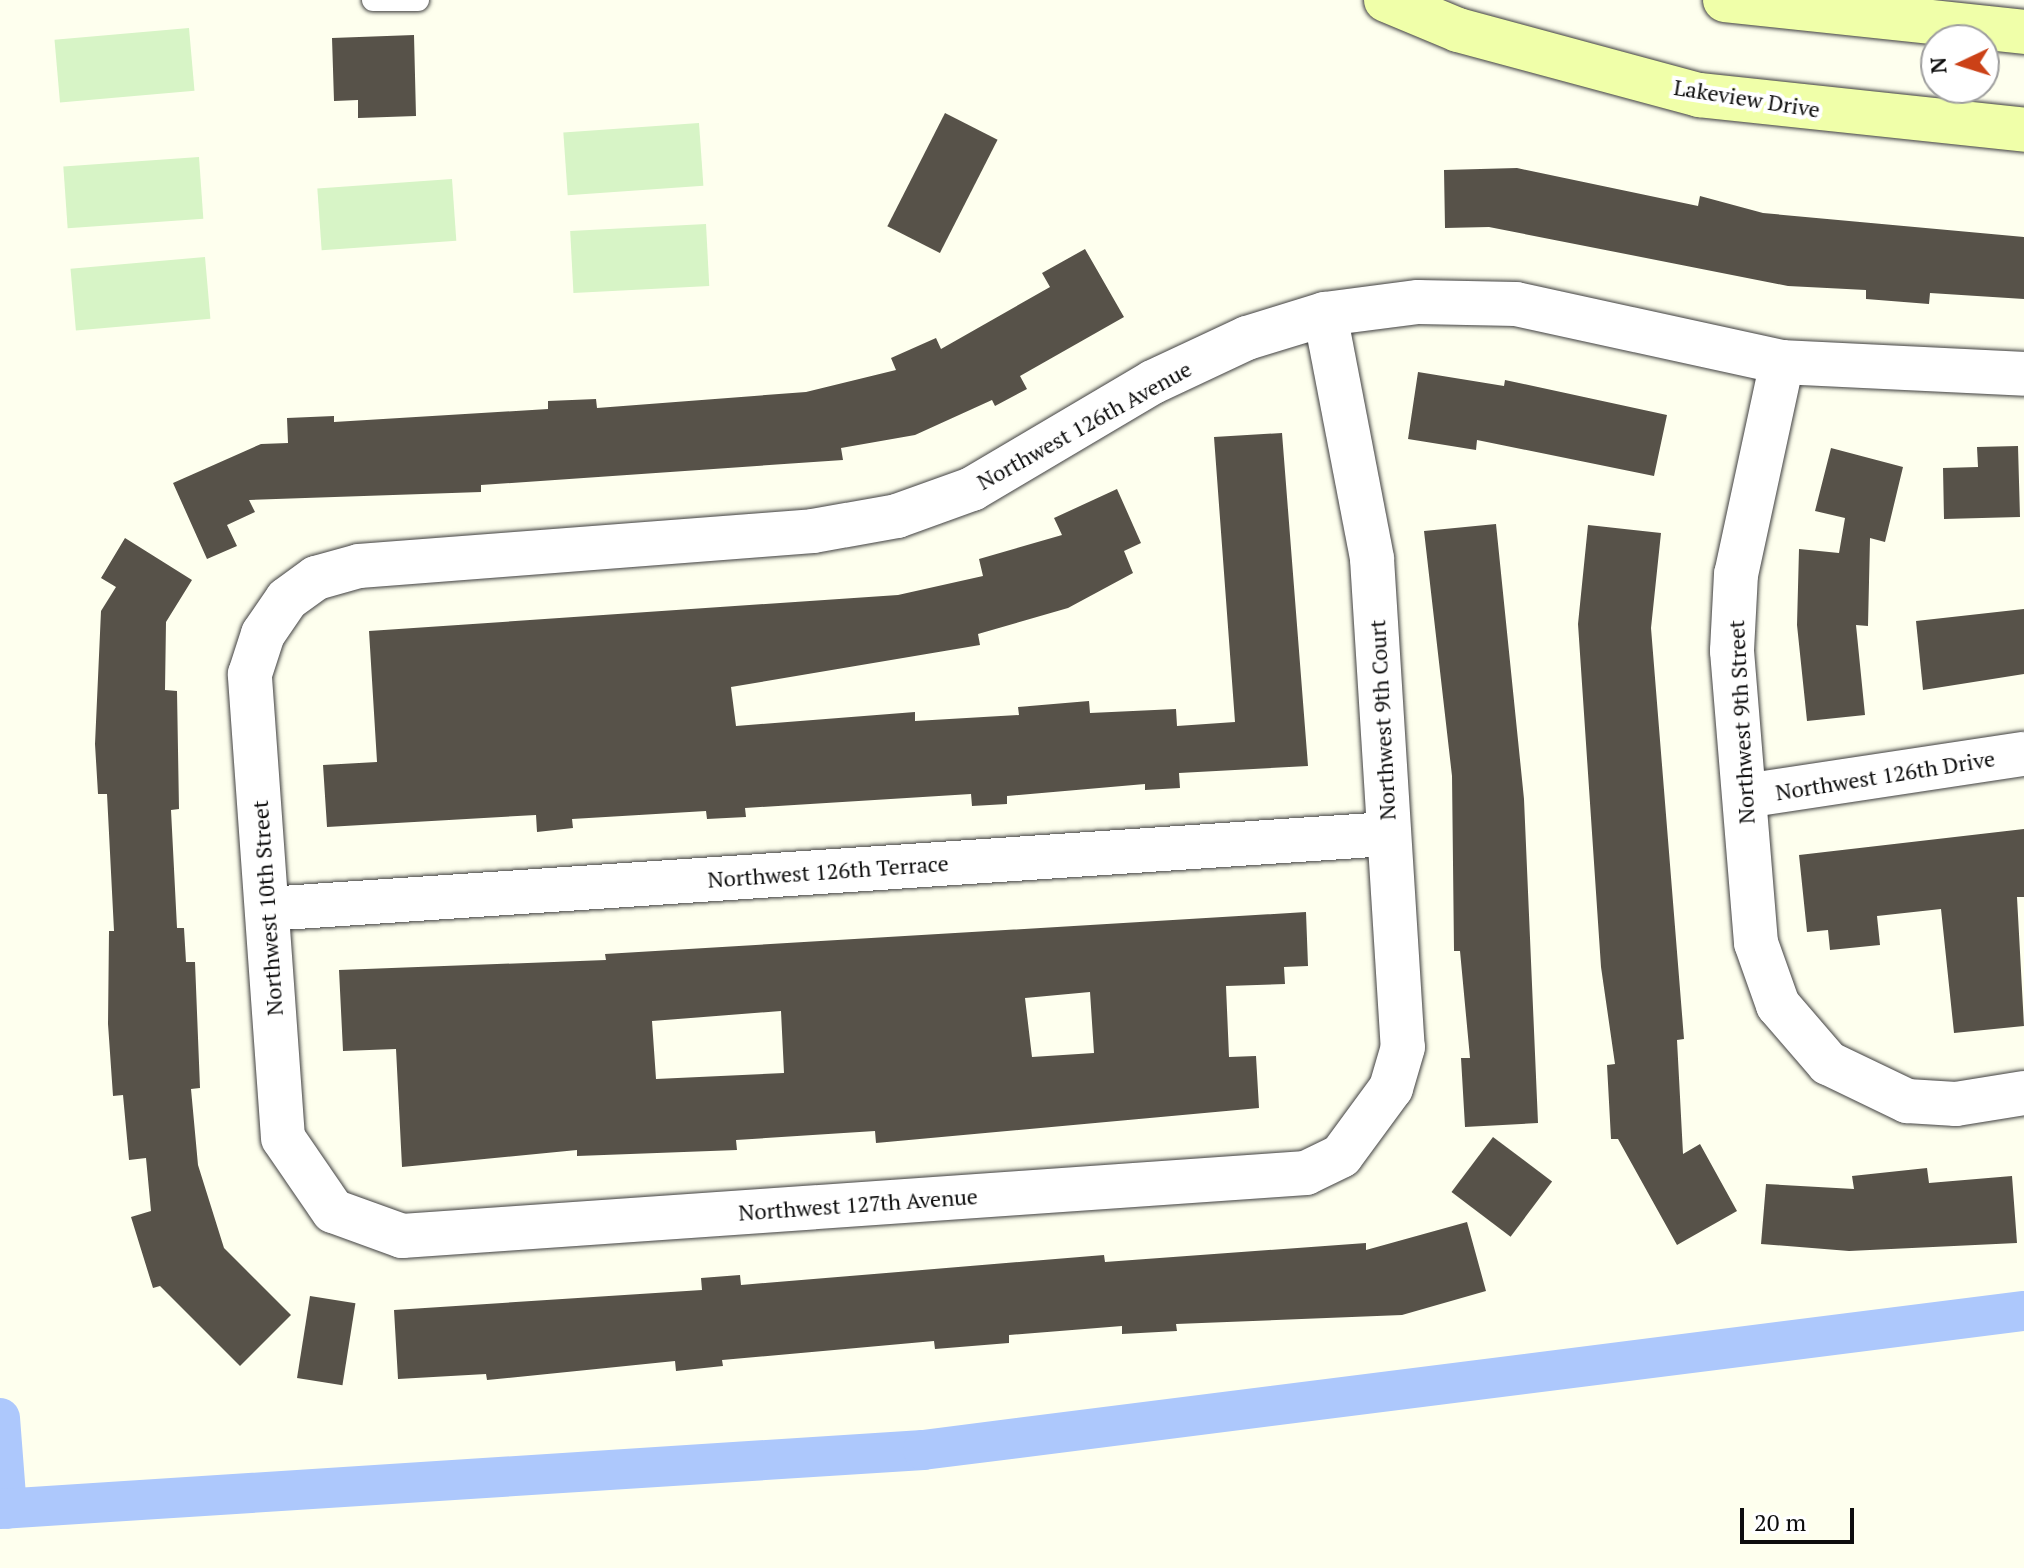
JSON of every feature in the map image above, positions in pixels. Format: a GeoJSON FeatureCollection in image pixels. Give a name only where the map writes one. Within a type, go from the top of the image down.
{"type":"FeatureCollection","features":[{"type":"Feature","properties":{"kind":"street","name":"Lakeview Drive"},"geometry":{"type":"LineString","coordinates":[[1386,0],[1458,30],[1699,95],[2024,130]]}},
{"type":"Feature","properties":{"kind":"street"},"geometry":{"type":"LineString","coordinates":[[1725,0],[2024,32]]}},
{"type":"Feature","properties":{"kind":"street","name":"Northwest 126th Avenue"},"geometry":{"type":"LineString","coordinates":[[287,599],[316,578],[359,566],[813,531],[897,516],[972,489],[1052,447],[1153,382],[1247,338],[1325,314],[1418,302],[1516,304],[1782,362],[2024,374]]}},
{"type":"Feature","properties":{"kind":"street","name":"Northwest 9th Court"},"geometry":{"type":"LineString","coordinates":[[1325,314],[1372,559],[1403,1047],[1369,1123]]}},
{"type":"Feature","properties":{"kind":"street","name":"Northwest 9th Street"},"geometry":{"type":"LineString","coordinates":[[1782,362],[1736,574],[1732,651],[1756,943],[1778,1005],[1828,1063],[1907,1101],[1956,1104],[2024,1093]]}},
{"type":"Feature","properties":{"kind":"street","name":"Northwest 10th Street"},"geometry":{"type":"LineString","coordinates":[[287,599],[263,634],[250,674],[283,1138],[333,1211]]}},
{"type":"Feature","properties":{"kind":"street","name":"Northwest 126th Drive"},"geometry":{"type":"LineString","coordinates":[[1745,796],[2024,754]]}},
{"type":"Feature","properties":{"kind":"street","name":"Northwest 126th Terrace"},"geometry":{"type":"LineString","coordinates":[[267,909],[1388,834]]}},
{"type":"Feature","properties":{"kind":"street","name":"Northwest 127th Avenue"},"geometry":{"type":"LineString","coordinates":[[333,1211],[402,1236],[1306,1173],[1341,1156],[1369,1123]]}},
{"type":"Feature","properties":{"kind":"lane"},"geometry":{"type":"LineString","coordinates":[[373,0],[418,0]]}},
{"type":"Feature","properties":{"kind":"green space"},"geometry":{"type":"Polygon","coordinates":[[[189,28],[194,91],[60,103],[55,40],[189,28]]]}},
{"type":"Feature","properties":{"kind":"green space"},"geometry":{"type":"Polygon","coordinates":[[[699,123],[703,186],[568,195],[563,132],[699,123]]]}},
{"type":"Feature","properties":{"kind":"green space"},"geometry":{"type":"Polygon","coordinates":[[[199,157],[203,219],[68,228],[63,166],[199,157]]]}},
{"type":"Feature","properties":{"kind":"green space"},"geometry":{"type":"Polygon","coordinates":[[[452,179],[456,241],[322,250],[317,188],[452,179]]]}},
{"type":"Feature","properties":{"kind":"green space"},"geometry":{"type":"Polygon","coordinates":[[[706,224],[709,286],[573,293],[570,231],[706,224]]]}},
{"type":"Feature","properties":{"kind":"green space"},"geometry":{"type":"Polygon","coordinates":[[[205,257],[210,319],[76,331],[71,269],[205,257]]]}},
{"type":"Feature","properties":{"kind":"building"},"geometry":{"type":"Polygon","coordinates":[[[414,35],[416,116],[358,118],[358,100],[334,101],[332,38],[414,35]]]}},
{"type":"Feature","properties":{"kind":"building"},"geometry":{"type":"Polygon","coordinates":[[[945,113],[998,140],[940,253],[887,226],[945,113]]]}},
{"type":"Feature","properties":{"kind":"building"},"geometry":{"type":"Polygon","coordinates":[[[1517,168],[1698,206],[1700,196],[1763,213],[2024,237],[2024,299],[1930,293],[1929,304],[1866,299],[1866,290],[1788,286],[1489,227],[1445,228],[1444,170],[1517,168]]]}},
{"type":"Feature","properties":{"kind":"building"},"geometry":{"type":"Polygon","coordinates":[[[1085,249],[1124,317],[1020,376],[1027,389],[995,406],[992,400],[915,435],[841,448],[843,460],[481,485],[481,492],[249,500],[255,512],[227,525],[237,546],[207,559],[173,483],[261,444],[288,443],[287,418],[334,416],[334,422],[548,409],[548,401],[596,399],[597,408],[806,392],[896,370],[891,358],[936,338],[941,349],[1050,287],[1042,273],[1085,249]]]}},
{"type":"Feature","properties":{"kind":"building"},"geometry":{"type":"Polygon","coordinates":[[[1418,372],[1504,386],[1505,380],[1667,415],[1654,476],[1477,440],[1476,450],[1408,439],[1418,372]]]}},
{"type":"Feature","properties":{"kind":"building"},"geometry":{"type":"Polygon","coordinates":[[[1282,433],[1308,766],[1179,773],[1180,788],[1145,790],[1145,784],[1007,796],[1007,804],[972,806],[971,794],[745,808],[746,817],[707,819],[706,811],[572,819],[573,828],[537,832],[536,815],[327,827],[323,765],[377,762],[369,631],[898,595],[983,576],[979,559],[1062,535],[1054,518],[1117,489],[1141,543],[1124,551],[1133,573],[1068,608],[978,634],[980,645],[731,687],[736,726],[915,712],[915,721],[1019,715],[1018,707],[1089,701],[1090,713],[1176,709],[1177,726],[1235,722],[1214,437],[1282,433]]]}},
{"type":"Feature","properties":{"kind":"building"},"geometry":{"type":"Polygon","coordinates":[[[2018,446],[2020,517],[1944,519],[1943,468],[1978,467],[1977,447],[2018,446]]]}},
{"type":"Feature","properties":{"kind":"building"},"geometry":{"type":"Polygon","coordinates":[[[1831,448],[1903,467],[1885,542],[1870,538],[1868,626],[1856,625],[1865,715],[1807,721],[1797,625],[1799,549],[1839,553],[1845,518],[1815,511],[1831,448]]]}},
{"type":"Feature","properties":{"kind":"building"},"geometry":{"type":"Polygon","coordinates":[[[1496,524],[1524,799],[1538,1123],[1465,1127],[1461,1058],[1470,1058],[1460,951],[1454,951],[1452,776],[1424,531],[1496,524]]]}},
{"type":"Feature","properties":{"kind":"building"},"geometry":{"type":"Polygon","coordinates":[[[1588,525],[1661,533],[1651,628],[1684,1039],[1677,1040],[1683,1154],[1700,1144],[1737,1211],[1677,1245],[1618,1139],[1611,1139],[1607,1065],[1615,1064],[1601,967],[1578,624],[1588,525]]]}},
{"type":"Feature","properties":{"kind":"building"},"geometry":{"type":"Polygon","coordinates":[[[125,538],[192,580],[166,622],[165,690],[177,691],[179,809],[171,810],[177,928],[184,928],[186,962],[195,962],[200,1088],[191,1089],[198,1165],[224,1248],[291,1315],[240,1366],[160,1286],[153,1288],[131,1217],[151,1211],[146,1158],[129,1160],[123,1095],[113,1096],[108,1024],[109,931],[114,931],[107,794],[98,794],[95,744],[101,611],[116,587],[101,578],[125,538]]]}},
{"type":"Feature","properties":{"kind":"building"},"geometry":{"type":"Polygon","coordinates":[[[2024,609],[2024,674],[1923,690],[1916,621],[2024,609]]]}},
{"type":"Feature","properties":{"kind":"building"},"geometry":{"type":"Polygon","coordinates":[[[2024,829],[2024,897],[2017,897],[2024,1026],[1954,1033],[1941,909],[1877,916],[1880,945],[1830,950],[1828,930],[1807,932],[1799,855],[2024,829]]]}},
{"type":"Feature","properties":{"kind":"building"},"geometry":{"type":"Polygon","coordinates":[[[1306,912],[1308,966],[1284,967],[1285,984],[1226,986],[1229,1057],[1256,1056],[1259,1108],[876,1143],[875,1131],[736,1140],[737,1150],[577,1156],[577,1150],[402,1167],[396,1049],[343,1051],[339,970],[606,960],[605,954],[1306,912]],[[1090,992],[1025,998],[1032,1057],[1094,1053],[1090,992]],[[781,1011],[652,1021],[656,1079],[784,1073],[781,1011]]]}},
{"type":"Feature","properties":{"kind":"building"},"geometry":{"type":"Polygon","coordinates":[[[1493,1137],[1552,1182],[1511,1237],[1451,1192],[1493,1137]]]}},
{"type":"Feature","properties":{"kind":"building"},"geometry":{"type":"Polygon","coordinates":[[[1927,1168],[1929,1183],[2012,1176],[2017,1243],[1849,1251],[1761,1244],[1766,1184],[1854,1189],[1852,1176],[1927,1168]]]}},
{"type":"Feature","properties":{"kind":"building"},"geometry":{"type":"Polygon","coordinates":[[[1467,1222],[1486,1291],[1402,1315],[1176,1324],[1177,1331],[1122,1334],[1122,1326],[1009,1335],[1009,1343],[935,1349],[934,1341],[722,1360],[723,1366],[676,1371],[675,1361],[487,1380],[486,1374],[398,1379],[394,1310],[702,1290],[701,1278],[740,1275],[741,1285],[1104,1255],[1105,1262],[1366,1243],[1366,1250],[1467,1222]]]}},
{"type":"Feature","properties":{"kind":"building"},"geometry":{"type":"Polygon","coordinates":[[[310,1296],[355,1303],[342,1385],[297,1378],[310,1296]]]}},
{"type":"Feature","properties":{"kind":"waterway"},"geometry":{"type":"LineString","coordinates":[[0,1509],[923,1450],[2024,1311]]}},
{"type":"Feature","properties":{"kind":"waterway"},"geometry":{"type":"LineString","coordinates":[[0,1418],[7,1509]]}}]}
